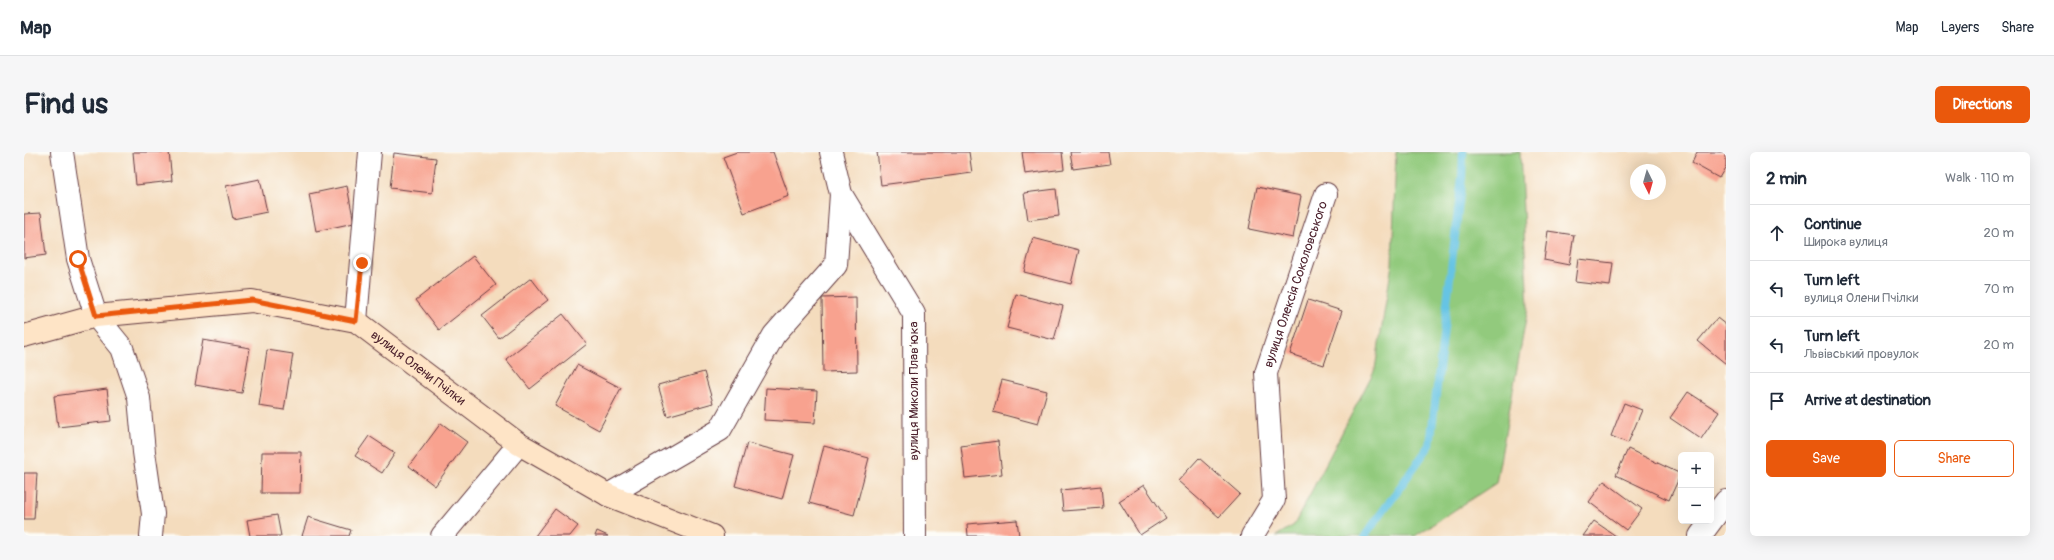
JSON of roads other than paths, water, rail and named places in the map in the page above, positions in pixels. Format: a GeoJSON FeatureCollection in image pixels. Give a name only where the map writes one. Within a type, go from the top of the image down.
{"type":"FeatureCollection","features":[{"type":"Feature","properties":{"kind":"street"},"geometry":{"type":"LineString","coordinates":[[62,152],[78,259],[96,316],[122,348],[139,398],[144,452],[153,514],[151,536]]}},
{"type":"Feature","properties":{"kind":"street"},"geometry":{"type":"LineString","coordinates":[[356,321],[370,152]]}},
{"type":"Feature","properties":{"kind":"street","name":"вулиця Миколи Плавʼюка"},"geometry":{"type":"LineString","coordinates":[[608,495],[720,430],[774,335],[836,265],[841,194],[831,152]]}},
{"type":"Feature","properties":{"kind":"street","name":"вулиця Миколи Плавʼюка"},"geometry":{"type":"LineString","coordinates":[[841,194],[914,314],[915,536]]}},
{"type":"Feature","properties":{"kind":"street","name":"вулиця Олексія Соколовського"},"geometry":{"type":"LineString","coordinates":[[1252,536],[1274,500],[1266,373],[1326,194]]}},
{"type":"Feature","properties":{"kind":"street","name":"вулиця Олени Пчілки"},"geometry":{"type":"LineString","coordinates":[[24,336],[96,316],[252,300],[356,321],[519,444],[608,495],[712,536]]}},
{"type":"Feature","properties":{"kind":"street"},"geometry":{"type":"LineString","coordinates":[[442,536],[519,444]]}},
{"type":"Feature","properties":{"kind":"street"},"geometry":{"type":"LineString","coordinates":[[1700,536],[1726,501]]}},
{"type":"Feature","properties":{"kind":"waterway"},"geometry":{"type":"LineString","coordinates":[[1365,536],[1430,445],[1462,177],[1463,152]]}}]}
